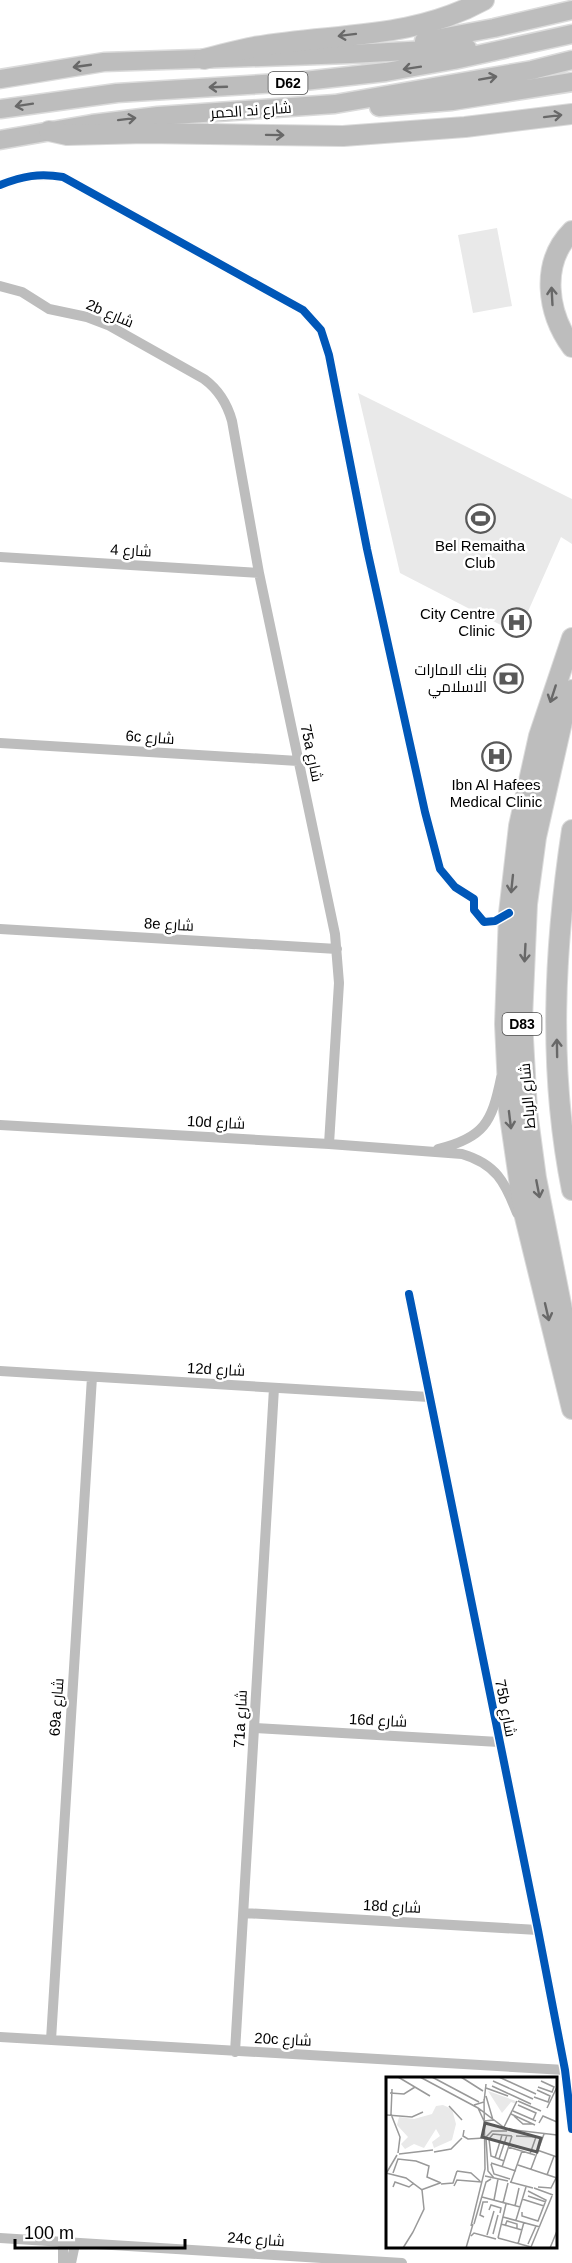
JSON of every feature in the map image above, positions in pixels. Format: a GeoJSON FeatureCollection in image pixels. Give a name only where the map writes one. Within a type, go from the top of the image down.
{"type":"FeatureCollection","features":[{"type":"Feature","properties":{"kind":"highway"},"geometry":{"type":"LineString","coordinates":[[204,59],[255,46],[415,27],[454,14],[484,0]]}},
{"type":"Feature","properties":{"kind":"highway"},"geometry":{"type":"LineString","coordinates":[[49,131],[73,136],[146,133],[344,136],[455,128],[572,114]]}},
{"type":"Feature","properties":{"kind":"highway"},"geometry":{"type":"LineString","coordinates":[[567,237],[551,270],[551,303],[562,333],[572,347]]}},
{"type":"Feature","properties":{"kind":"highway"},"geometry":{"type":"LineString","coordinates":[[572,638],[539,736],[519,825],[509,913],[506,1058],[515,1162],[536,1263],[572,1408]]}},
{"type":"Feature","properties":{"kind":"highway","name":"شارع الرباط"},"geometry":{"type":"LineString","coordinates":[[572,690],[564,713],[536,837],[527,904],[522,1020],[527,1111],[536,1178],[572,1360]]}},
{"type":"Feature","properties":{"kind":"highway","name":"D83"},"geometry":{"type":"LineString","coordinates":[[572,830],[562,893],[556,1002],[560,1099],[572,1190]]}},
{"type":"Feature","properties":{"kind":"highway"},"geometry":{"type":"LineString","coordinates":[[567,1164],[572,1080]]}},
{"type":"Feature","properties":{"kind":"main road"},"geometry":{"type":"LineString","coordinates":[[350,54],[494,28],[572,10]]}},
{"type":"Feature","properties":{"kind":"main road","name":"شارع ند الحمر"},"geometry":{"type":"LineString","coordinates":[[0,109],[108,93],[295,82],[386,72],[572,34]]}},
{"type":"Feature","properties":{"kind":"main road"},"geometry":{"type":"LineString","coordinates":[[0,79],[104,62],[350,54],[523,45]]}},
{"type":"Feature","properties":{"kind":"main road","name":"شارع ند الحمر"},"geometry":{"type":"LineString","coordinates":[[0,140],[158,116],[335,104],[532,70],[572,60]]}},
{"type":"Feature","properties":{"kind":"main road"},"geometry":{"type":"LineString","coordinates":[[335,104],[364,108],[452,101],[572,82]]}},
{"type":"Feature","properties":{"kind":"street"},"geometry":{"type":"LineString","coordinates":[[0,185],[25,176],[44,174],[63,177],[303,310],[321,330],[329,356],[380,607],[425,812],[440,868],[455,887],[474,899],[474,910],[484,922],[495,921],[509,913]]}},
{"type":"Feature","properties":{"kind":"street","name":"2b شارع"},"geometry":{"type":"LineString","coordinates":[[0,286],[22,292],[49,309],[87,317],[108,325],[204,379]]}},
{"type":"Feature","properties":{"kind":"street","name":"75a شارع"},"geometry":{"type":"LineString","coordinates":[[204,379],[217,390],[230,413],[259,573],[337,949],[339,983],[329,1144]]}},
{"type":"Feature","properties":{"kind":"street","name":"شارع 4"},"geometry":{"type":"LineString","coordinates":[[0,557],[259,573]]}},
{"type":"Feature","properties":{"kind":"street","name":"6c شارع"},"geometry":{"type":"LineString","coordinates":[[0,743],[298,761]]}},
{"type":"Feature","properties":{"kind":"street","name":"8e شارع"},"geometry":{"type":"LineString","coordinates":[[0,929],[337,949]]}},
{"type":"Feature","properties":{"kind":"street","name":"10d شارع"},"geometry":{"type":"LineString","coordinates":[[429,1151],[471,1138],[487,1123],[496,1102],[506,1058]]}},
{"type":"Feature","properties":{"kind":"street","name":"10d شارع"},"geometry":{"type":"LineString","coordinates":[[0,1125],[329,1144],[429,1151],[473,1157],[492,1168],[506,1186],[536,1263]]}},
{"type":"Feature","properties":{"kind":"street","name":"75b شارع"},"geometry":{"type":"LineString","coordinates":[[409,1294],[538,1930],[565,2070],[572,2129]]}},
{"type":"Feature","properties":{"kind":"street","name":"12d شارع"},"geometry":{"type":"LineString","coordinates":[[0,1371],[429,1397]]}},
{"type":"Feature","properties":{"kind":"street","name":"69a شارع"},"geometry":{"type":"LineString","coordinates":[[51,2040],[92,1377]]}},
{"type":"Feature","properties":{"kind":"street","name":"71a شارع"},"geometry":{"type":"LineString","coordinates":[[235,2052],[274,1388]]}},
{"type":"Feature","properties":{"kind":"street","name":"16d شارع"},"geometry":{"type":"LineString","coordinates":[[255,1728],[499,1742]]}},
{"type":"Feature","properties":{"kind":"street","name":"18d شارع"},"geometry":{"type":"LineString","coordinates":[[244,1913],[538,1930]]}},
{"type":"Feature","properties":{"kind":"street","name":"20c شارع"},"geometry":{"type":"LineString","coordinates":[[0,2037],[565,2070]]}},
{"type":"Feature","properties":{"kind":"street","name":"24c شارع"},"geometry":{"type":"LineString","coordinates":[[0,2238],[402,2263]]}},
{"type":"Feature","properties":{"kind":"street"},"geometry":{"type":"LineString","coordinates":[[63,2243],[63,2263]]}},
{"type":"Feature","properties":{"kind":"street"},"geometry":{"type":"LineString","coordinates":[[71,2263],[75,2244]]}},
{"type":"Feature","properties":{"kind":"shaded area"},"geometry":{"type":"Polygon","coordinates":[[[497,228],[512,306],[473,313],[458,235],[497,228]]]}},
{"type":"Feature","properties":{"kind":"shaded area","name":"Bel Remaitha Club"},"geometry":{"type":"Polygon","coordinates":[[[358,393],[572,499],[572,544],[561,537],[518,634],[400,573],[358,393]]]}},
{"type":"Feature","properties":{"kind":"cycle path"},"geometry":{"type":"LineString","coordinates":[[0,185],[31,176],[63,177],[303,310],[321,330],[329,355],[367,549],[425,812],[440,869],[455,887],[474,899],[474,910],[484,922],[495,921],[509,913]]}},
{"type":"Feature","properties":{"kind":"cycle path"},"geometry":{"type":"LineString","coordinates":[[409,1294],[538,1930],[565,2070],[572,2129]]}},
{"type":"Feature","properties":{"kind":"place","name":"Bel Remaitha Club"},"geometry":{"type":"Point","coordinates":[480,518]}},
{"type":"Feature","properties":{"kind":"place","name":"City Centre Clinic"},"geometry":{"type":"Point","coordinates":[516,622]}},
{"type":"Feature","properties":{"kind":"place","name":"بنك الامارات الاسلامي"},"geometry":{"type":"Point","coordinates":[508,678]}},
{"type":"Feature","properties":{"kind":"place","name":"Ibn Al Hafees Medical Clinic"},"geometry":{"type":"Point","coordinates":[496,757]}}]}
